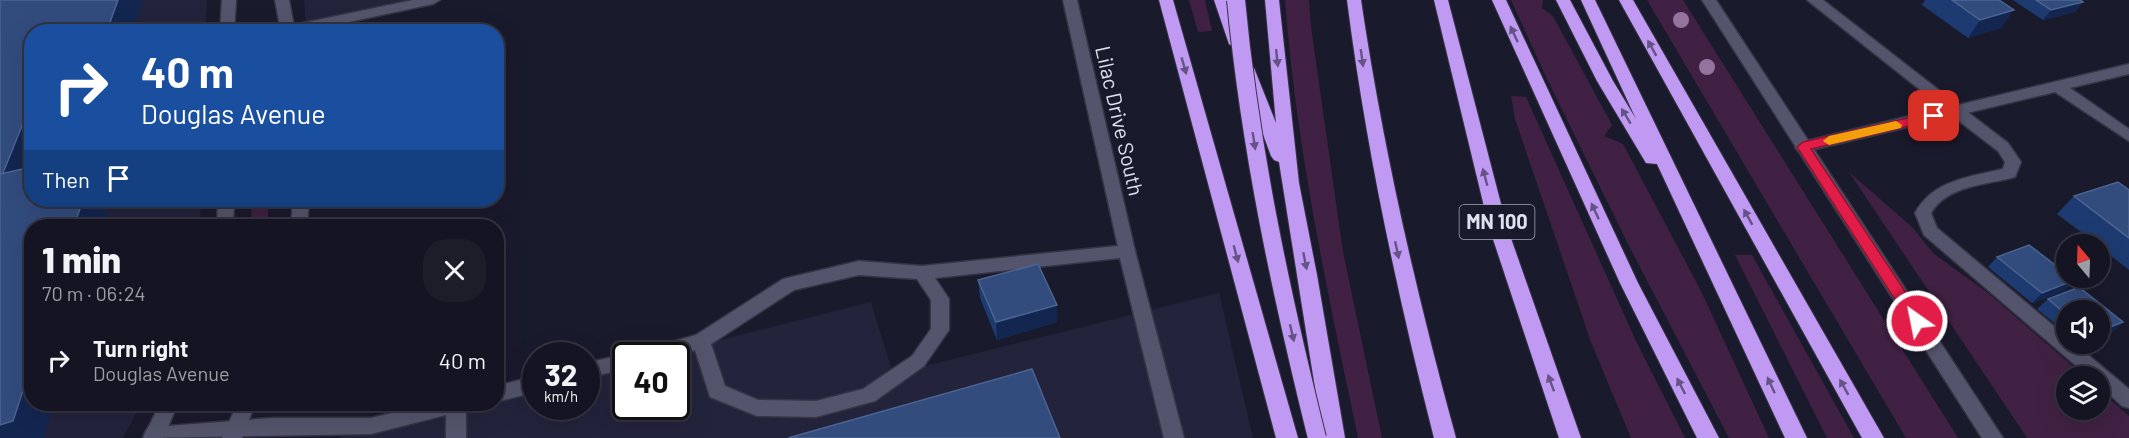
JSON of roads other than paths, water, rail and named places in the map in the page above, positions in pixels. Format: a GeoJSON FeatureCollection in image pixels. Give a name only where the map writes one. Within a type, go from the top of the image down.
{"type":"FeatureCollection","features":[{"type":"Feature","properties":{"kind":"highway"},"geometry":{"type":"LineString","coordinates":[[1221,0],[1290,183]]}},
{"type":"Feature","properties":{"kind":"highway"},"geometry":{"type":"LineString","coordinates":[[1236,0],[1239,42],[1272,247],[1317,438]]}},
{"type":"Feature","properties":{"kind":"highway"},"geometry":{"type":"LineString","coordinates":[[1272,0],[1290,183],[1308,274],[1334,438]]}},
{"type":"Feature","properties":{"kind":"highway"},"geometry":{"type":"LineString","coordinates":[[1354,0],[1370,115],[1397,252],[1445,438]]}},
{"type":"Feature","properties":{"kind":"highway","name":"MN 100"},"geometry":{"type":"LineString","coordinates":[[1441,0],[1498,227],[1570,438]]}},
{"type":"Feature","properties":{"kind":"highway"},"geometry":{"type":"LineString","coordinates":[[1498,0],[1618,261],[1708,438]]}},
{"type":"Feature","properties":{"kind":"highway"},"geometry":{"type":"LineString","coordinates":[[1563,0],[1605,81],[1700,238]]}},
{"type":"Feature","properties":{"kind":"highway"},"geometry":{"type":"LineString","coordinates":[[1588,0],[1796,438]]}},
{"type":"Feature","properties":{"kind":"highway"},"geometry":{"type":"LineString","coordinates":[[1626,0],[1873,438]]}},
{"type":"Feature","properties":{"kind":"highway"},"geometry":{"type":"LineString","coordinates":[[1168,5],[1287,438]]}},
{"type":"Feature","properties":{"kind":"street"},"geometry":{"type":"LineString","coordinates":[[228,24],[229,0]]}},
{"type":"Feature","properties":{"kind":"street"},"geometry":{"type":"LineString","coordinates":[[282,0],[284,24]]}},
{"type":"Feature","properties":{"kind":"street"},"geometry":{"type":"LineString","coordinates":[[318,24],[433,0]]}},
{"type":"Feature","properties":{"kind":"street","name":"Lilac Drive South"},"geometry":{"type":"LineString","coordinates":[[1070,0],[1127,251],[1174,438]]}},
{"type":"Feature","properties":{"kind":"street"},"geometry":{"type":"LineString","coordinates":[[1709,0],[1993,438]]}},
{"type":"Feature","properties":{"kind":"street"},"geometry":{"type":"LineString","coordinates":[[1814,0],[2003,147],[2013,162],[2009,173],[1940,192],[1927,203],[1923,213],[1930,231],[2129,400]]}},
{"type":"Feature","properties":{"kind":"street"},"geometry":{"type":"LineString","coordinates":[[1803,147],[2129,69]]}},
{"type":"Feature","properties":{"kind":"street"},"geometry":{"type":"LineString","coordinates":[[2058,87],[2129,136]]}},
{"type":"Feature","properties":{"kind":"street"},"geometry":{"type":"LineString","coordinates":[[690,344],[701,341],[789,284],[859,268],[922,273],[1127,251]]}},
{"type":"Feature","properties":{"kind":"street"},"geometry":{"type":"LineString","coordinates":[[701,341],[717,390],[757,408],[816,410],[868,395],[918,361],[940,330],[940,299],[922,273]]}},
{"type":"Feature","properties":{"kind":"street"},"geometry":{"type":"LineString","coordinates":[[504,392],[522,388]]}},
{"type":"Feature","properties":{"kind":"street"},"geometry":{"type":"LineString","coordinates":[[166,411],[154,437],[234,434],[307,425],[371,426],[430,411]]}},
{"type":"Feature","properties":{"kind":"street"},"geometry":{"type":"LineString","coordinates":[[234,434],[243,411]]}},
{"type":"Feature","properties":{"kind":"street"},"geometry":{"type":"LineString","coordinates":[[456,438],[458,411]]}}]}
